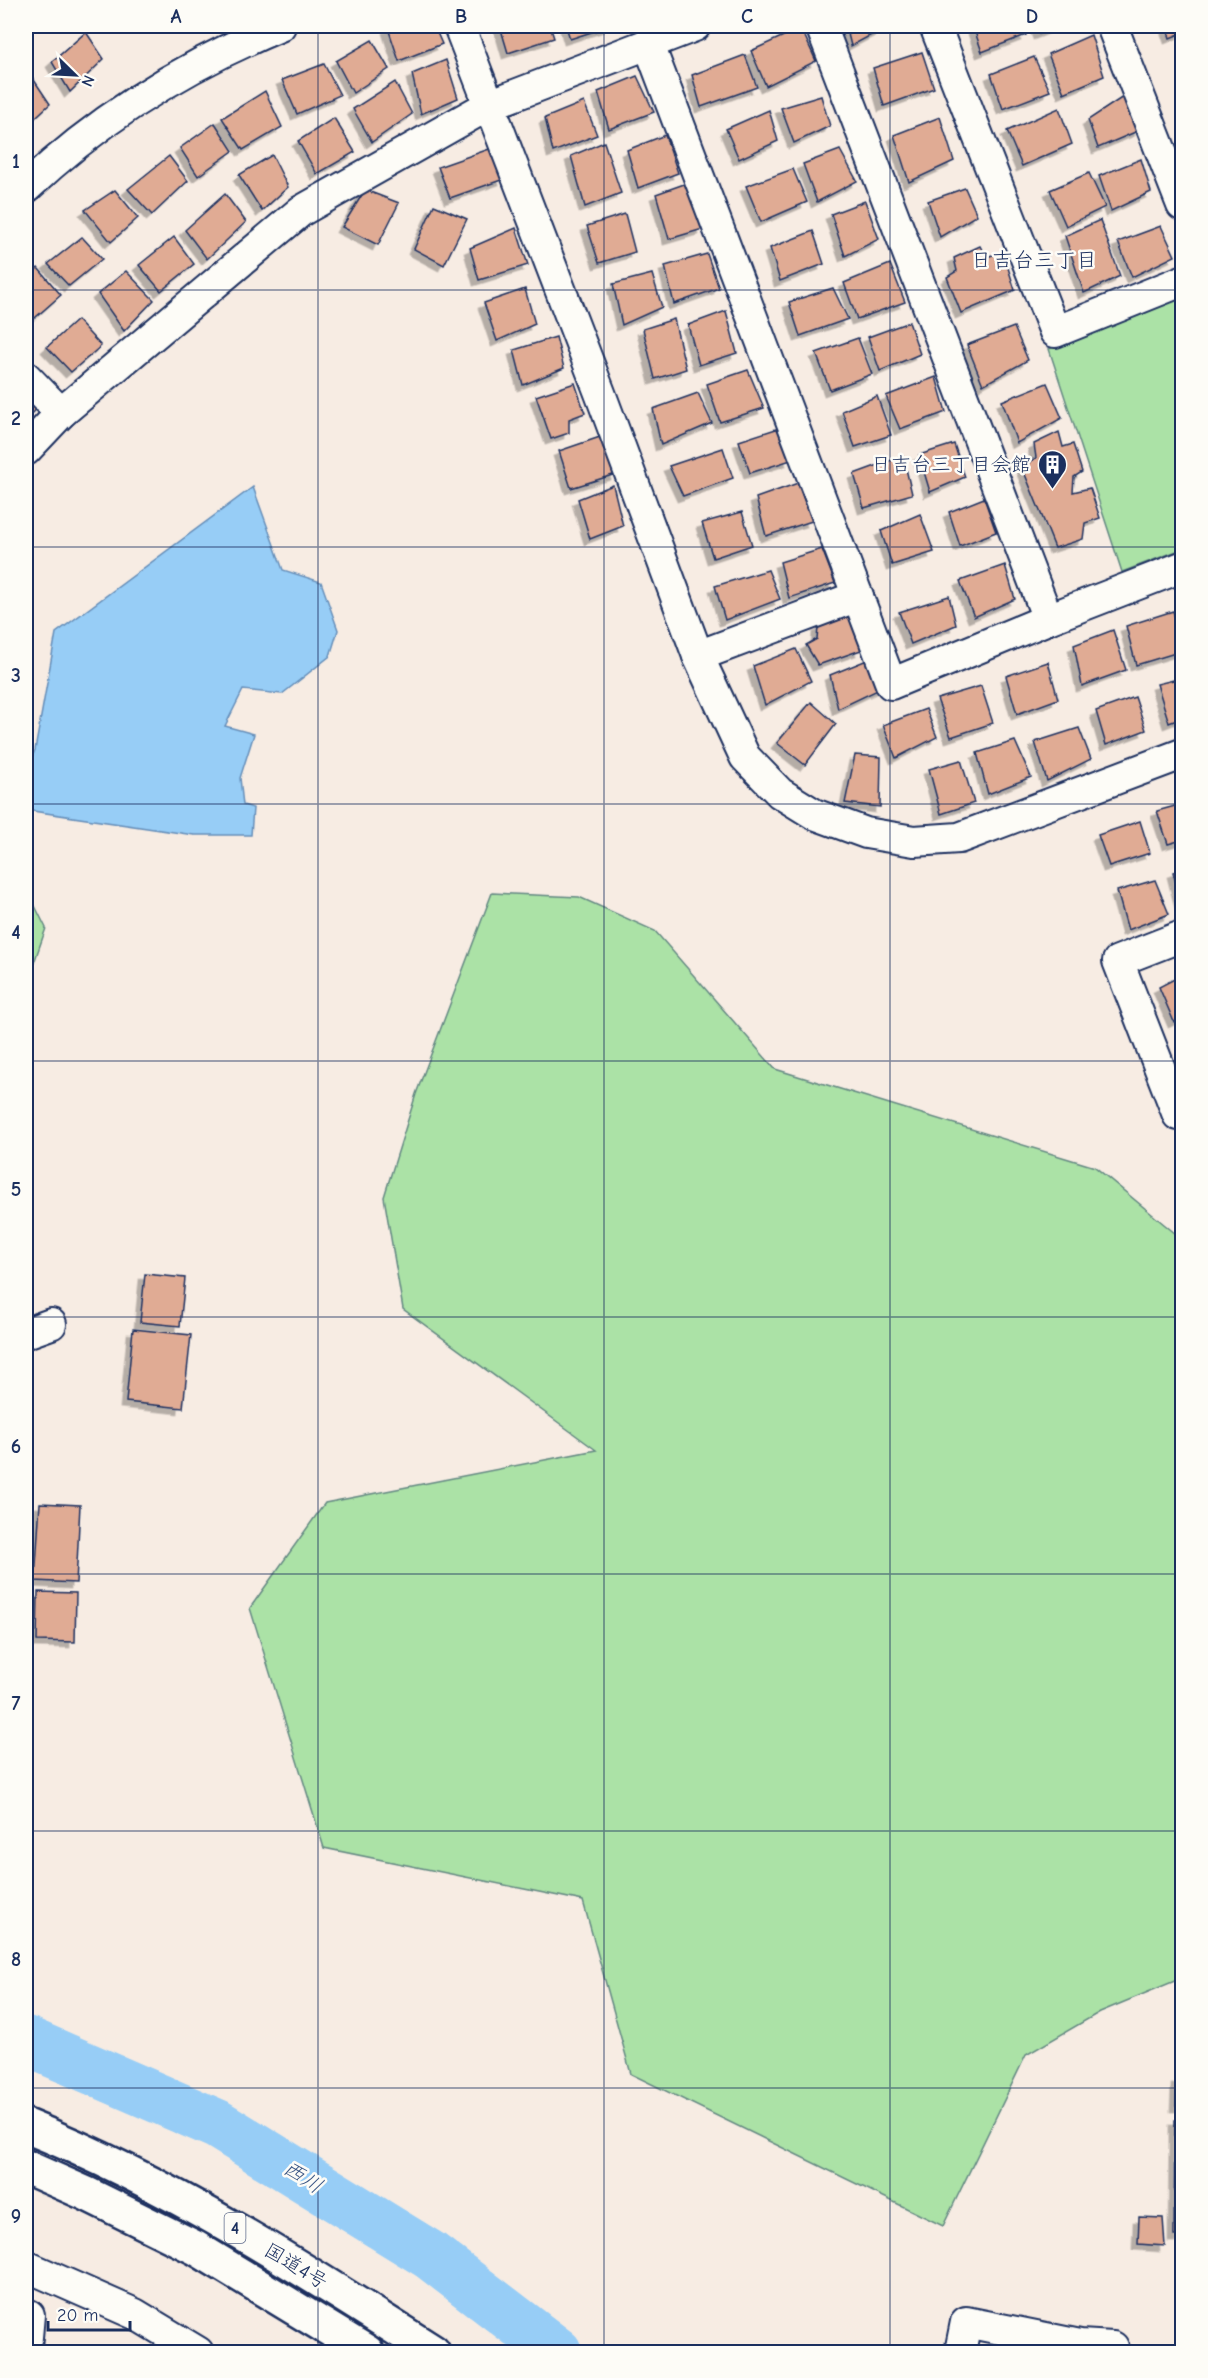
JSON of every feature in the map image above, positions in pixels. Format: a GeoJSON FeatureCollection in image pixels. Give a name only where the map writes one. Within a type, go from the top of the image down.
{"type":"FeatureCollection","features":[{"type":"Feature","properties":{"kind":"highway","name":"国道4号"},"geometry":{"type":"LineString","coordinates":[[26,2126],[129,2170],[216,2217],[433,2352]]}},
{"type":"Feature","properties":{"kind":"highway","name":"国道4号"},"geometry":{"type":"LineString","coordinates":[[26,2167],[87,2194],[196,2248],[367,2352]]}},
{"type":"Feature","properties":{"kind":"street"},"geometry":{"type":"LineString","coordinates":[[26,188],[112,116],[176,75],[241,42],[280,26]]}},
{"type":"Feature","properties":{"kind":"street"},"geometry":{"type":"LineString","coordinates":[[459,26],[698,656],[745,757],[780,793],[814,814],[866,833],[915,841],[959,838],[1182,754]]}},
{"type":"Feature","properties":{"kind":"street"},"geometry":{"type":"LineString","coordinates":[[26,450],[61,414],[301,211],[489,105],[695,26]]}},
{"type":"Feature","properties":{"kind":"street"},"geometry":{"type":"LineString","coordinates":[[821,26],[1047,620]]}},
{"type":"Feature","properties":{"kind":"street"},"geometry":{"type":"LineString","coordinates":[[935,26],[1055,332],[1182,281]]}},
{"type":"Feature","properties":{"kind":"street"},"geometry":{"type":"LineString","coordinates":[[1112,26],[1182,205]]}},
{"type":"Feature","properties":{"kind":"street"},"geometry":{"type":"LineString","coordinates":[[649,45],[891,684],[1182,567]]}},
{"type":"Feature","properties":{"kind":"street"},"geometry":{"type":"LineString","coordinates":[[26,378],[61,414]]}},
{"type":"Feature","properties":{"kind":"street"},"geometry":{"type":"LineString","coordinates":[[698,656],[858,596]]}},
{"type":"Feature","properties":{"kind":"street"},"geometry":{"type":"LineString","coordinates":[[1182,936],[1118,961],[1178,1115],[1182,1113]]}},
{"type":"Feature","properties":{"kind":"street"},"geometry":{"type":"LineString","coordinates":[[26,2266],[135,2314],[198,2352]]}},
{"type":"Feature","properties":{"kind":"street"},"geometry":{"type":"LineString","coordinates":[[26,2315],[29,2315],[26,2348]]}},
{"type":"Feature","properties":{"kind":"street"},"geometry":{"type":"LineString","coordinates":[[960,2352],[966,2322],[1080,2345],[1113,2347]]}},
{"type":"Feature","properties":{"kind":"green space"},"geometry":{"type":"Polygon","coordinates":[[[1182,291],[1182,549],[1122,572],[1049,349],[1182,291]]]}},
{"type":"Feature","properties":{"kind":"green space"},"geometry":{"type":"Polygon","coordinates":[[[26,888],[46,928],[26,986],[26,888]]]}},
{"type":"Feature","properties":{"kind":"green space"},"geometry":{"type":"Polygon","coordinates":[[[492,893],[579,897],[655,931],[775,1069],[1095,1167],[1182,1239],[1182,1978],[1100,2012],[1026,2055],[943,2226],[631,2074],[583,1901],[324,1848],[250,1608],[325,1503],[596,1450],[403,1309],[384,1197],[416,1094],[492,893]]]}},
{"type":"Feature","properties":{"kind":"water"},"geometry":{"type":"Polygon","coordinates":[[[253,487],[283,570],[321,582],[338,630],[330,656],[282,694],[243,690],[225,726],[254,734],[240,778],[243,805],[253,808],[251,835],[194,835],[26,810],[26,771],[35,750],[56,633],[253,487]]]}},
{"type":"Feature","properties":{"kind":"building"},"geometry":{"type":"Polygon","coordinates":[[[434,26],[442,44],[399,61],[388,28],[434,26]]]}},
{"type":"Feature","properties":{"kind":"building"},"geometry":{"type":"Polygon","coordinates":[[[500,26],[550,26],[554,38],[508,53],[500,26]]]}},
{"type":"Feature","properties":{"kind":"building"},"geometry":{"type":"Polygon","coordinates":[[[566,26],[610,26],[570,39],[566,26]]]}},
{"type":"Feature","properties":{"kind":"building"},"geometry":{"type":"Polygon","coordinates":[[[846,26],[888,26],[851,46],[846,26]]]}},
{"type":"Feature","properties":{"kind":"building"},"geometry":{"type":"Polygon","coordinates":[[[973,26],[1023,26],[1026,35],[982,52],[973,26]]]}},
{"type":"Feature","properties":{"kind":"building"},"geometry":{"type":"Polygon","coordinates":[[[1036,26],[1059,26],[1039,34],[1036,26]]]}},
{"type":"Feature","properties":{"kind":"building"},"geometry":{"type":"Polygon","coordinates":[[[1166,26],[1182,26],[1182,33],[1170,38],[1166,26]]]}},
{"type":"Feature","properties":{"kind":"building"},"geometry":{"type":"Polygon","coordinates":[[[801,28],[816,61],[766,86],[751,51],[801,28]]]}},
{"type":"Feature","properties":{"kind":"building"},"geometry":{"type":"Polygon","coordinates":[[[86,32],[104,59],[70,92],[52,62],[86,32]]]}},
{"type":"Feature","properties":{"kind":"building"},"geometry":{"type":"Polygon","coordinates":[[[1091,35],[1104,76],[1064,93],[1048,54],[1091,35]]]}},
{"type":"Feature","properties":{"kind":"building"},"geometry":{"type":"Polygon","coordinates":[[[372,40],[389,69],[353,93],[336,61],[372,40]]]}},
{"type":"Feature","properties":{"kind":"building"},"geometry":{"type":"Polygon","coordinates":[[[922,52],[934,88],[884,106],[873,68],[922,52]]]}},
{"type":"Feature","properties":{"kind":"building"},"geometry":{"type":"Polygon","coordinates":[[[745,55],[757,87],[701,107],[692,75],[745,55]]]}},
{"type":"Feature","properties":{"kind":"building"},"geometry":{"type":"Polygon","coordinates":[[[1034,57],[1050,91],[1003,109],[991,74],[1034,57]]]}},
{"type":"Feature","properties":{"kind":"building"},"geometry":{"type":"Polygon","coordinates":[[[446,60],[458,98],[421,114],[412,74],[446,60]]]}},
{"type":"Feature","properties":{"kind":"building"},"geometry":{"type":"Polygon","coordinates":[[[324,64],[340,95],[297,114],[282,80],[324,64]]]}},
{"type":"Feature","properties":{"kind":"building"},"geometry":{"type":"Polygon","coordinates":[[[30,74],[50,104],[26,126],[26,78],[30,74]]]}},
{"type":"Feature","properties":{"kind":"building"},"geometry":{"type":"Polygon","coordinates":[[[637,76],[654,112],[609,129],[598,92],[637,76]]]}},
{"type":"Feature","properties":{"kind":"building"},"geometry":{"type":"Polygon","coordinates":[[[395,82],[412,114],[372,142],[353,109],[395,82]]]}},
{"type":"Feature","properties":{"kind":"building"},"geometry":{"type":"Polygon","coordinates":[[[265,91],[282,127],[243,150],[222,118],[265,91]]]}},
{"type":"Feature","properties":{"kind":"building"},"geometry":{"type":"Polygon","coordinates":[[[1126,95],[1140,130],[1098,148],[1088,120],[1126,95]]]}},
{"type":"Feature","properties":{"kind":"building"},"geometry":{"type":"Polygon","coordinates":[[[821,96],[830,126],[794,143],[781,108],[821,96]]]}},
{"type":"Feature","properties":{"kind":"building"},"geometry":{"type":"Polygon","coordinates":[[[584,102],[597,135],[553,152],[545,118],[584,102]]]}},
{"type":"Feature","properties":{"kind":"building"},"geometry":{"type":"Polygon","coordinates":[[[1059,108],[1072,144],[1022,166],[1007,131],[1059,108]]]}},
{"type":"Feature","properties":{"kind":"building"},"geometry":{"type":"Polygon","coordinates":[[[769,110],[778,141],[739,159],[726,129],[769,110]]]}},
{"type":"Feature","properties":{"kind":"building"},"geometry":{"type":"Polygon","coordinates":[[[940,117],[954,161],[909,182],[894,135],[940,117]]]}},
{"type":"Feature","properties":{"kind":"building"},"geometry":{"type":"Polygon","coordinates":[[[334,118],[355,152],[317,174],[298,141],[334,118]]]}},
{"type":"Feature","properties":{"kind":"building"},"geometry":{"type":"Polygon","coordinates":[[[215,123],[233,151],[198,176],[180,148],[215,123]]]}},
{"type":"Feature","properties":{"kind":"building"},"geometry":{"type":"Polygon","coordinates":[[[665,135],[678,173],[638,188],[627,150],[665,135]]]}},
{"type":"Feature","properties":{"kind":"building"},"geometry":{"type":"Polygon","coordinates":[[[604,142],[621,193],[585,207],[571,156],[604,142]]]}},
{"type":"Feature","properties":{"kind":"building"},"geometry":{"type":"Polygon","coordinates":[[[495,147],[504,179],[450,198],[438,167],[495,147]]]}},
{"type":"Feature","properties":{"kind":"building"},"geometry":{"type":"Polygon","coordinates":[[[840,150],[857,181],[817,202],[803,164],[840,150]]]}},
{"type":"Feature","properties":{"kind":"building"},"geometry":{"type":"Polygon","coordinates":[[[272,155],[288,187],[262,211],[239,175],[272,155]]]}},
{"type":"Feature","properties":{"kind":"building"},"geometry":{"type":"Polygon","coordinates":[[[169,156],[188,181],[152,215],[128,189],[169,156]]]}},
{"type":"Feature","properties":{"kind":"building"},"geometry":{"type":"Polygon","coordinates":[[[1141,159],[1151,192],[1111,211],[1099,176],[1141,159]]]}},
{"type":"Feature","properties":{"kind":"building"},"geometry":{"type":"Polygon","coordinates":[[[793,169],[807,202],[761,222],[746,186],[793,169]]]}},
{"type":"Feature","properties":{"kind":"building"},"geometry":{"type":"Polygon","coordinates":[[[1089,173],[1105,207],[1066,226],[1050,190],[1089,173]]]}},
{"type":"Feature","properties":{"kind":"building"},"geometry":{"type":"Polygon","coordinates":[[[687,183],[703,229],[669,239],[656,194],[687,183]]]}},
{"type":"Feature","properties":{"kind":"building"},"geometry":{"type":"Polygon","coordinates":[[[965,188],[977,215],[940,237],[928,201],[965,188]]]}},
{"type":"Feature","properties":{"kind":"building"},"geometry":{"type":"Polygon","coordinates":[[[115,190],[138,218],[111,242],[85,210],[115,190]]]}},
{"type":"Feature","properties":{"kind":"building"},"geometry":{"type":"Polygon","coordinates":[[[365,190],[399,203],[378,245],[342,227],[365,190]]]}},
{"type":"Feature","properties":{"kind":"building"},"geometry":{"type":"Polygon","coordinates":[[[225,194],[246,222],[207,259],[185,230],[225,194]]]}},
{"type":"Feature","properties":{"kind":"building"},"geometry":{"type":"Polygon","coordinates":[[[865,201],[879,239],[845,256],[831,214],[865,201]]]}},
{"type":"Feature","properties":{"kind":"building"},"geometry":{"type":"Polygon","coordinates":[[[434,205],[467,219],[444,265],[414,249],[434,205]]]}},
{"type":"Feature","properties":{"kind":"building"},"geometry":{"type":"Polygon","coordinates":[[[625,214],[635,252],[599,263],[587,226],[625,214]]]}},
{"type":"Feature","properties":{"kind":"building"},"geometry":{"type":"Polygon","coordinates":[[[1100,220],[1120,276],[1084,293],[1065,236],[1100,220]]]}},
{"type":"Feature","properties":{"kind":"building"},"geometry":{"type":"Polygon","coordinates":[[[1161,226],[1175,256],[1132,277],[1118,242],[1161,226]]]}},
{"type":"Feature","properties":{"kind":"building"},"geometry":{"type":"Polygon","coordinates":[[[516,228],[528,265],[479,280],[470,248],[516,228]]]}},
{"type":"Feature","properties":{"kind":"building"},"geometry":{"type":"Polygon","coordinates":[[[813,231],[824,264],[780,281],[770,248],[813,231]]]}},
{"type":"Feature","properties":{"kind":"building"},"geometry":{"type":"Polygon","coordinates":[[[82,237],[102,259],[69,286],[48,264],[82,237]]]}},
{"type":"Feature","properties":{"kind":"building"},"geometry":{"type":"Polygon","coordinates":[[[174,237],[194,264],[161,291],[139,265],[174,237]]]}},
{"type":"Feature","properties":{"kind":"building"},"geometry":{"type":"Polygon","coordinates":[[[980,246],[986,257],[1003,252],[1015,290],[961,313],[947,277],[957,271],[954,258],[980,246]]]}},
{"type":"Feature","properties":{"kind":"building"},"geometry":{"type":"Polygon","coordinates":[[[707,254],[719,288],[674,304],[665,266],[707,254]]]}},
{"type":"Feature","properties":{"kind":"building"},"geometry":{"type":"Polygon","coordinates":[[[890,264],[905,302],[857,319],[844,283],[890,264]]]}},
{"type":"Feature","properties":{"kind":"building"},"geometry":{"type":"Polygon","coordinates":[[[38,268],[61,295],[28,324],[26,320],[26,279],[38,268]]]}},
{"type":"Feature","properties":{"kind":"building"},"geometry":{"type":"Polygon","coordinates":[[[126,271],[154,300],[124,331],[98,294],[126,271]]]}},
{"type":"Feature","properties":{"kind":"building"},"geometry":{"type":"Polygon","coordinates":[[[652,274],[662,307],[622,325],[613,284],[652,274]]]}},
{"type":"Feature","properties":{"kind":"building"},"geometry":{"type":"Polygon","coordinates":[[[833,288],[848,319],[800,336],[789,302],[833,288]]]}},
{"type":"Feature","properties":{"kind":"building"},"geometry":{"type":"Polygon","coordinates":[[[525,289],[535,324],[497,341],[484,303],[525,289]]]}},
{"type":"Feature","properties":{"kind":"building"},"geometry":{"type":"Polygon","coordinates":[[[726,311],[737,353],[699,365],[688,325],[726,311]]]}},
{"type":"Feature","properties":{"kind":"building"},"geometry":{"type":"Polygon","coordinates":[[[674,319],[686,369],[655,379],[643,329],[674,319]]]}},
{"type":"Feature","properties":{"kind":"building"},"geometry":{"type":"Polygon","coordinates":[[[77,320],[101,346],[71,372],[47,347],[77,320]]]}},
{"type":"Feature","properties":{"kind":"building"},"geometry":{"type":"Polygon","coordinates":[[[909,322],[920,354],[880,371],[868,337],[909,322]]]}},
{"type":"Feature","properties":{"kind":"building"},"geometry":{"type":"Polygon","coordinates":[[[1014,327],[1028,360],[983,385],[967,345],[1014,327]]]}},
{"type":"Feature","properties":{"kind":"building"},"geometry":{"type":"Polygon","coordinates":[[[556,337],[564,368],[523,385],[514,350],[556,337]]]}},
{"type":"Feature","properties":{"kind":"building"},"geometry":{"type":"Polygon","coordinates":[[[858,338],[872,374],[830,390],[816,353],[858,338]]]}},
{"type":"Feature","properties":{"kind":"building"},"geometry":{"type":"Polygon","coordinates":[[[748,370],[764,408],[720,422],[707,384],[748,370]]]}},
{"type":"Feature","properties":{"kind":"building"},"geometry":{"type":"Polygon","coordinates":[[[936,377],[946,412],[900,429],[886,396],[936,377]]]}},
{"type":"Feature","properties":{"kind":"building"},"geometry":{"type":"Polygon","coordinates":[[[575,383],[585,413],[569,419],[569,433],[551,439],[536,396],[575,383]]]}},
{"type":"Feature","properties":{"kind":"building"},"geometry":{"type":"Polygon","coordinates":[[[1047,383],[1062,418],[1017,443],[1002,401],[1047,383]]]}},
{"type":"Feature","properties":{"kind":"building"},"geometry":{"type":"Polygon","coordinates":[[[26,390],[39,406],[26,421],[26,390]]]}},
{"type":"Feature","properties":{"kind":"building"},"geometry":{"type":"Polygon","coordinates":[[[698,393],[712,423],[661,445],[653,409],[698,393]]]}},
{"type":"Feature","properties":{"kind":"building"},"geometry":{"type":"Polygon","coordinates":[[[877,396],[891,435],[855,447],[842,411],[877,396]]]}},
{"type":"Feature","properties":{"kind":"building"},"geometry":{"type":"Polygon","coordinates":[[[779,428],[791,460],[750,473],[739,441],[779,428]]]}},
{"type":"Feature","properties":{"kind":"building","name":"日吉台三丁目会館"},"geometry":{"type":"Polygon","coordinates":[[[1059,432],[1063,447],[1073,444],[1082,472],[1074,477],[1073,492],[1090,488],[1100,518],[1085,523],[1083,539],[1055,548],[1022,467],[1036,458],[1034,444],[1059,432]]]}},
{"type":"Feature","properties":{"kind":"building"},"geometry":{"type":"Polygon","coordinates":[[[600,437],[616,474],[571,488],[559,451],[600,437]]]}},
{"type":"Feature","properties":{"kind":"building"},"geometry":{"type":"Polygon","coordinates":[[[954,444],[965,477],[930,492],[919,455],[954,444]]]}},
{"type":"Feature","properties":{"kind":"building"},"geometry":{"type":"Polygon","coordinates":[[[723,448],[733,478],[683,496],[669,466],[723,448]]]}},
{"type":"Feature","properties":{"kind":"building"},"geometry":{"type":"Polygon","coordinates":[[[903,456],[912,494],[864,508],[854,474],[903,456]]]}},
{"type":"Feature","properties":{"kind":"building"},"geometry":{"type":"Polygon","coordinates":[[[798,483],[812,521],[766,536],[756,498],[798,483]]]}},
{"type":"Feature","properties":{"kind":"building"},"geometry":{"type":"Polygon","coordinates":[[[613,485],[623,526],[590,539],[578,499],[613,485]]]}},
{"type":"Feature","properties":{"kind":"building"},"geometry":{"type":"Polygon","coordinates":[[[984,498],[996,532],[960,546],[949,512],[984,498]]]}},
{"type":"Feature","properties":{"kind":"building"},"geometry":{"type":"Polygon","coordinates":[[[742,512],[752,545],[713,558],[702,523],[742,512]]]}},
{"type":"Feature","properties":{"kind":"building"},"geometry":{"type":"Polygon","coordinates":[[[920,514],[934,552],[892,565],[881,531],[920,514]]]}},
{"type":"Feature","properties":{"kind":"building"},"geometry":{"type":"Polygon","coordinates":[[[822,549],[835,583],[789,598],[780,562],[822,549]]]}},
{"type":"Feature","properties":{"kind":"building"},"geometry":{"type":"Polygon","coordinates":[[[1005,565],[1015,599],[974,617],[960,581],[1005,565]]]}},
{"type":"Feature","properties":{"kind":"building"},"geometry":{"type":"Polygon","coordinates":[[[768,570],[780,599],[725,620],[715,586],[768,570]]]}},
{"type":"Feature","properties":{"kind":"building"},"geometry":{"type":"Polygon","coordinates":[[[949,596],[956,625],[911,644],[899,612],[949,596]]]}},
{"type":"Feature","properties":{"kind":"building"},"geometry":{"type":"Polygon","coordinates":[[[1173,611],[1182,642],[1182,651],[1136,665],[1126,626],[1173,611]]]}},
{"type":"Feature","properties":{"kind":"building"},"geometry":{"type":"Polygon","coordinates":[[[851,616],[861,650],[818,665],[806,645],[817,639],[818,627],[851,616]]]}},
{"type":"Feature","properties":{"kind":"building"},"geometry":{"type":"Polygon","coordinates":[[[1113,630],[1126,670],[1082,686],[1074,645],[1113,630]]]}},
{"type":"Feature","properties":{"kind":"building"},"geometry":{"type":"Polygon","coordinates":[[[796,649],[811,681],[765,705],[753,666],[796,649]]]}},
{"type":"Feature","properties":{"kind":"building"},"geometry":{"type":"Polygon","coordinates":[[[872,658],[884,687],[838,709],[830,675],[872,658]]]}},
{"type":"Feature","properties":{"kind":"building"},"geometry":{"type":"Polygon","coordinates":[[[1048,662],[1058,699],[1017,714],[1006,676],[1048,662]]]}},
{"type":"Feature","properties":{"kind":"building"},"geometry":{"type":"Polygon","coordinates":[[[1182,678],[1182,718],[1169,723],[1157,684],[1182,678]]]}},
{"type":"Feature","properties":{"kind":"building"},"geometry":{"type":"Polygon","coordinates":[[[981,686],[993,723],[951,737],[937,699],[981,686]]]}},
{"type":"Feature","properties":{"kind":"building"},"geometry":{"type":"Polygon","coordinates":[[[1135,697],[1146,730],[1106,745],[1096,711],[1135,697]]]}},
{"type":"Feature","properties":{"kind":"building"},"geometry":{"type":"Polygon","coordinates":[[[811,702],[836,724],[805,765],[777,743],[811,702]]]}},
{"type":"Feature","properties":{"kind":"building"},"geometry":{"type":"Polygon","coordinates":[[[926,709],[937,737],[896,758],[883,725],[926,709]]]}},
{"type":"Feature","properties":{"kind":"building"},"geometry":{"type":"Polygon","coordinates":[[[1079,728],[1091,759],[1047,781],[1035,742],[1079,728]]]}},
{"type":"Feature","properties":{"kind":"building"},"geometry":{"type":"Polygon","coordinates":[[[1015,741],[1031,777],[988,794],[977,753],[1015,741]]]}},
{"type":"Feature","properties":{"kind":"building"},"geometry":{"type":"Polygon","coordinates":[[[855,755],[881,757],[880,807],[845,803],[855,755]]]}},
{"type":"Feature","properties":{"kind":"building"},"geometry":{"type":"Polygon","coordinates":[[[961,760],[974,803],[941,814],[929,769],[961,760]]]}},
{"type":"Feature","properties":{"kind":"building"},"geometry":{"type":"Polygon","coordinates":[[[1182,804],[1182,840],[1168,844],[1157,811],[1182,804]]]}},
{"type":"Feature","properties":{"kind":"building"},"geometry":{"type":"Polygon","coordinates":[[[1140,821],[1150,853],[1109,866],[1098,835],[1140,821]]]}},
{"type":"Feature","properties":{"kind":"building"},"geometry":{"type":"Polygon","coordinates":[[[1182,869],[1182,907],[1173,872],[1182,869]]]}},
{"type":"Feature","properties":{"kind":"building"},"geometry":{"type":"Polygon","coordinates":[[[1155,880],[1169,914],[1128,930],[1117,891],[1155,880]]]}},
{"type":"Feature","properties":{"kind":"building"},"geometry":{"type":"Polygon","coordinates":[[[1182,975],[1182,1018],[1174,1022],[1159,987],[1182,975]]]}},
{"type":"Feature","properties":{"kind":"building"},"geometry":{"type":"Polygon","coordinates":[[[145,1274],[185,1278],[180,1326],[140,1322],[145,1274]]]}},
{"type":"Feature","properties":{"kind":"building"},"geometry":{"type":"Polygon","coordinates":[[[133,1329],[191,1335],[183,1408],[126,1402],[133,1329]]]}},
{"type":"Feature","properties":{"kind":"building"},"geometry":{"type":"Polygon","coordinates":[[[40,1503],[80,1505],[76,1583],[35,1581],[40,1503]]]}},
{"type":"Feature","properties":{"kind":"building"},"geometry":{"type":"Polygon","coordinates":[[[38,1592],[76,1593],[75,1642],[37,1641],[38,1592]]]}},
{"type":"Feature","properties":{"kind":"building"},"geometry":{"type":"Polygon","coordinates":[[[26,1616],[31,1617],[29,1646],[26,1645],[26,1616]]]}},
{"type":"Feature","properties":{"kind":"building"},"geometry":{"type":"Polygon","coordinates":[[[1177,2079],[1182,2079],[1182,2106],[1176,2106],[1177,2079]]]}},
{"type":"Feature","properties":{"kind":"building"},"geometry":{"type":"Polygon","coordinates":[[[1175,2120],[1182,2120],[1182,2236],[1174,2236],[1175,2120]]]}},
{"type":"Feature","properties":{"kind":"building"},"geometry":{"type":"Polygon","coordinates":[[[1139,2217],[1163,2218],[1165,2246],[1138,2244],[1139,2217]]]}},
{"type":"Feature","properties":{"kind":"waterway","name":"西川"},"geometry":{"type":"LineString","coordinates":[[26,2041],[217,2124],[430,2255],[557,2352]]}},
{"type":"Feature","properties":{"kind":"place","name":"日吉台三丁目会館"},"geometry":{"type":"Point","coordinates":[1052,490]}},
{"type":"Feature","properties":{"kind":"district","name":"日吉台三丁目"},"geometry":{"type":"Point","coordinates":[1034,260]}}]}
